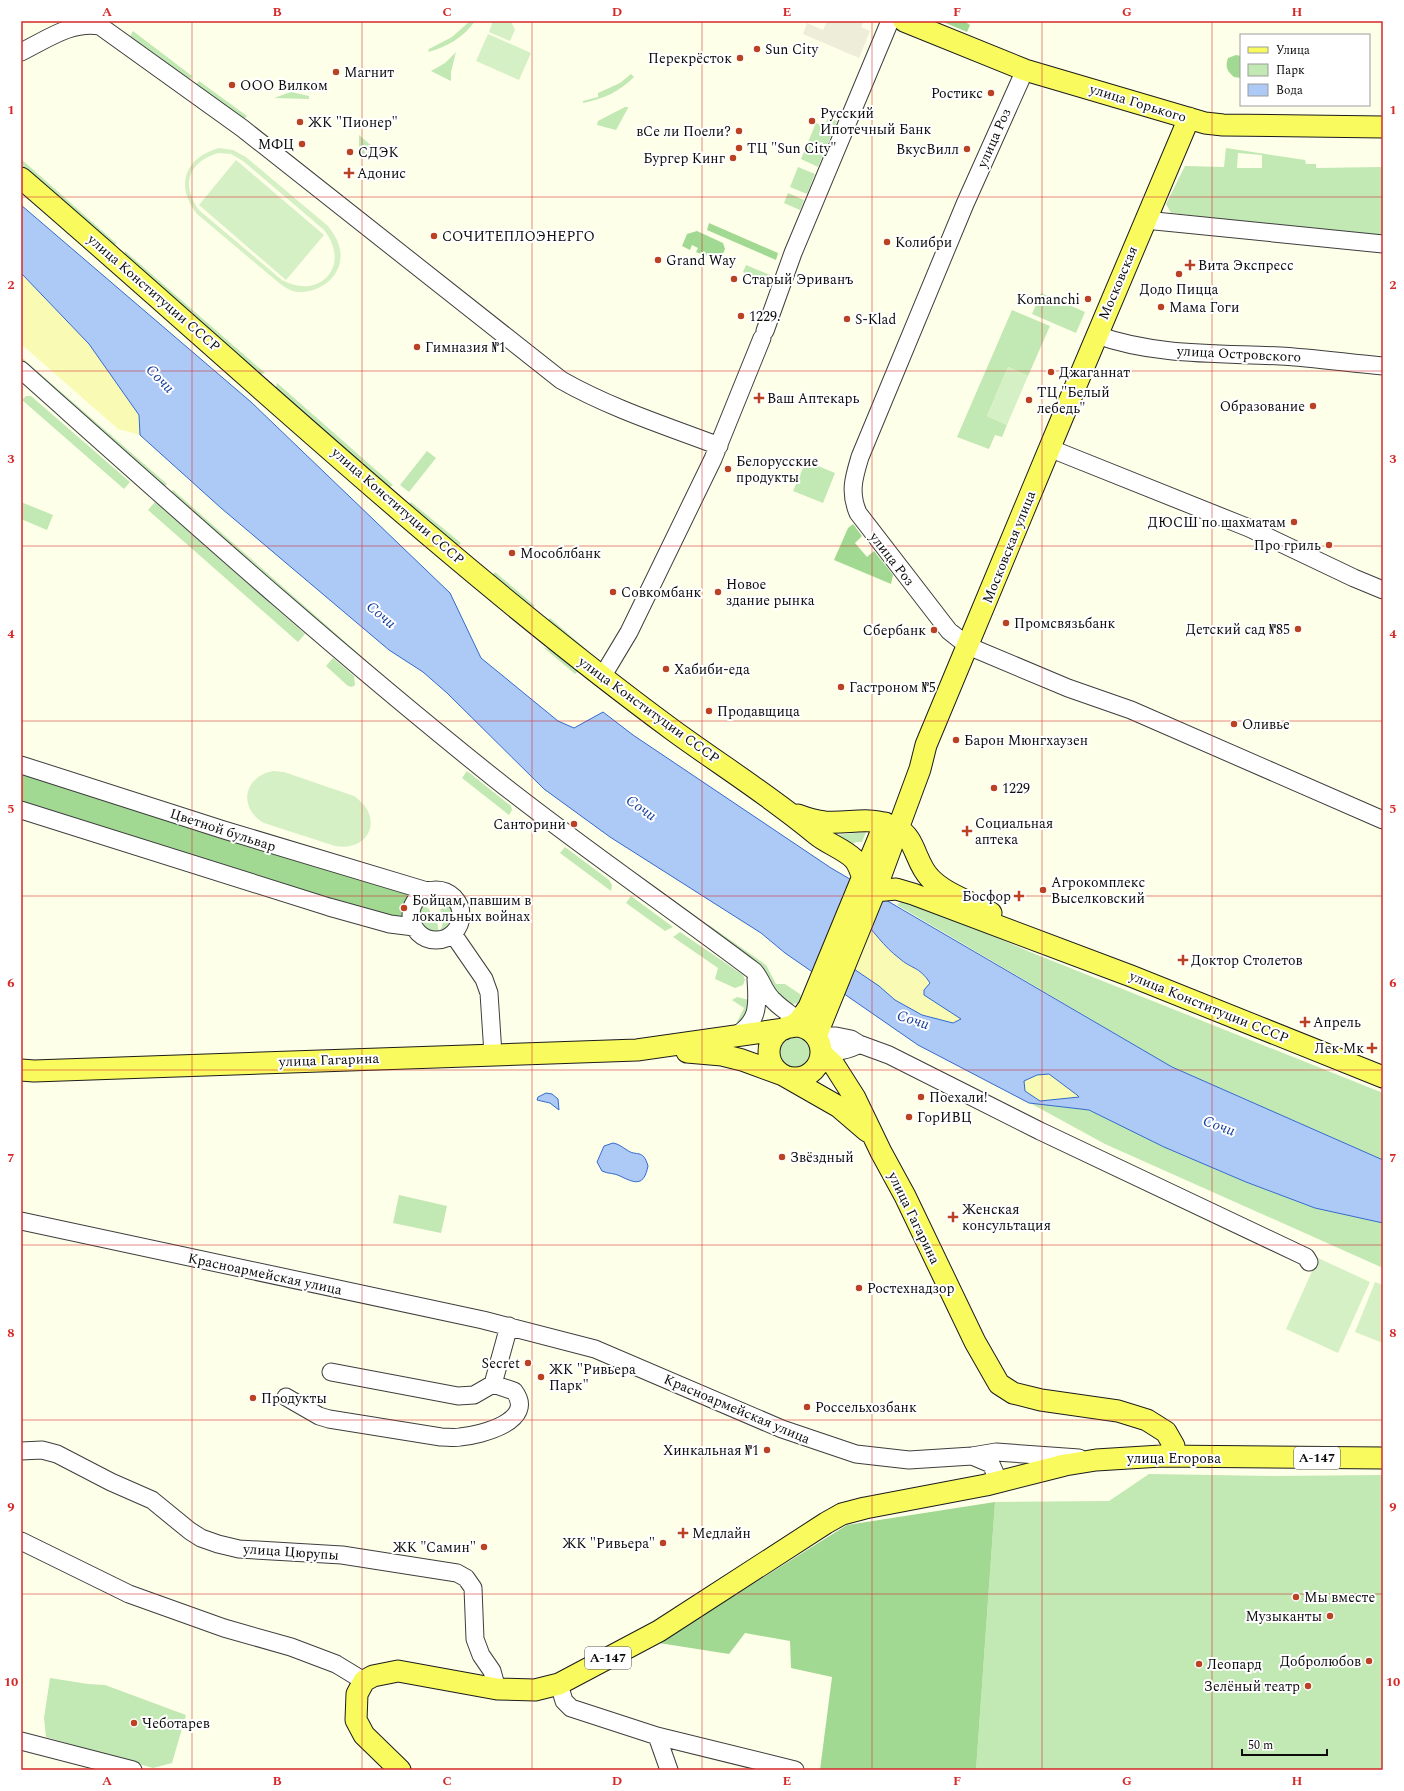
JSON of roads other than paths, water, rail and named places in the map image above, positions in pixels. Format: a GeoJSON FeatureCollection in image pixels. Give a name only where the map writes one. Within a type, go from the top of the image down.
{"type":"FeatureCollection","features":[{"type":"Feature","properties":{"kind":"main road","name":"улица Горького"},"geometry":{"type":"LineString","coordinates":[[904,21],[1025,70],[1188,118],[1223,125],[1383,127]]}},
{"type":"Feature","properties":{"kind":"main road","name":"Московская"},"geometry":{"type":"LineString","coordinates":[[1049,448],[1188,118]]}},
{"type":"Feature","properties":{"kind":"main road","name":"улица Конституции СССР"},"geometry":{"type":"LineString","coordinates":[[21,178],[385,498],[602,677],[678,734],[792,813]]}},
{"type":"Feature","properties":{"kind":"main road","name":"Московская улица"},"geometry":{"type":"LineString","coordinates":[[795,1034],[809,1007],[817,999],[892,826],[920,769],[926,745],[1049,448]]}},
{"type":"Feature","properties":{"kind":"main road"},"geometry":{"type":"LineString","coordinates":[[792,813],[824,822],[876,820],[892,826],[909,838],[923,868],[929,877],[938,885],[990,912],[1034,938]]}},
{"type":"Feature","properties":{"kind":"main road"},"geometry":{"type":"LineString","coordinates":[[792,813],[820,837],[853,858],[866,885],[904,891],[985,922],[1034,938]]}},
{"type":"Feature","properties":{"kind":"main road","name":"улица Конституции СССР"},"geometry":{"type":"LineString","coordinates":[[1034,938],[1383,1077]]}},
{"type":"Feature","properties":{"kind":"main road"},"geometry":{"type":"LineString","coordinates":[[637,1050],[733,1037],[795,1034],[820,1060],[812,1073],[798,1078],[783,1075],[778,1071],[771,1060],[770,1054],[795,1034]]}},
{"type":"Feature","properties":{"kind":"main road","name":"улица Гагарина"},"geometry":{"type":"LineString","coordinates":[[795,1034],[834,1065],[855,1098],[906,1196],[974,1342],[999,1384],[1006,1390],[1041,1400],[1118,1411],[1147,1420],[1166,1432],[1174,1446],[1174,1456]]}},
{"type":"Feature","properties":{"kind":"main road"},"geometry":{"type":"LineString","coordinates":[[637,1050],[722,1055],[761,1066],[783,1075],[839,1107],[874,1137]]}},
{"type":"Feature","properties":{"kind":"main road","name":"улица Гагарина"},"geometry":{"type":"LineString","coordinates":[[21,1070],[34,1071],[637,1050]]}},
{"type":"Feature","properties":{"kind":"main road","name":"улица Егорова"},"geometry":{"type":"LineString","coordinates":[[1096,1460],[1174,1456],[1251,1458],[1383,1458]]}},
{"type":"Feature","properties":{"kind":"main road","name":"А-147"},"geometry":{"type":"LineString","coordinates":[[364,1681],[373,1676],[398,1671],[497,1689],[535,1690],[559,1684],[659,1631],[842,1514],[992,1483],[1065,1465],[1096,1460]]}},
{"type":"Feature","properties":{"kind":"main road"},"geometry":{"type":"LineString","coordinates":[[364,1681],[357,1694],[356,1720],[364,1735],[400,1770]]}},
{"type":"Feature","properties":{"kind":"street"},"geometry":{"type":"LineString","coordinates":[[602,677],[629,632],[719,446],[794,253],[890,21]]}},
{"type":"Feature","properties":{"kind":"street"},"geometry":{"type":"LineString","coordinates":[[21,52],[69,29],[90,24],[100,26],[242,128],[561,380],[577,389],[637,415],[719,446]]}},
{"type":"Feature","properties":{"kind":"street","name":"улица Роз"},"geometry":{"type":"LineString","coordinates":[[1025,70],[963,208],[860,457],[852,489],[852,498],[858,513],[949,631],[968,646],[1068,688],[1131,710],[1383,820]]}},
{"type":"Feature","properties":{"kind":"street"},"geometry":{"type":"LineString","coordinates":[[1145,220],[1383,244]]}},
{"type":"Feature","properties":{"kind":"street","name":"улица Островского"},"geometry":{"type":"LineString","coordinates":[[1097,334],[1136,346],[1164,350],[1290,356],[1383,366]]}},
{"type":"Feature","properties":{"kind":"street"},"geometry":{"type":"LineString","coordinates":[[21,370],[162,496],[410,709],[521,799],[756,973],[795,1034],[836,1052],[853,1048],[859,1044],[889,1055],[1040,1131],[1306,1257],[1309,1262]]}},
{"type":"Feature","properties":{"kind":"street"},"geometry":{"type":"LineString","coordinates":[[1049,448],[1244,526],[1354,578],[1383,590]]}},
{"type":"Feature","properties":{"kind":"street","name":"Цветной бульвар"},"geometry":{"type":"LineString","coordinates":[[21,765],[224,830],[427,891]]}},
{"type":"Feature","properties":{"kind":"street"},"geometry":{"type":"LineString","coordinates":[[21,810],[329,907],[390,924],[414,927]]}},
{"type":"Feature","properties":{"kind":"street"},"geometry":{"type":"LineString","coordinates":[[434,890],[449,893],[459,904],[461,920],[453,934],[442,940],[424,937],[414,927],[411,913],[412,906],[421,895],[427,891],[434,890]]}},
{"type":"Feature","properties":{"kind":"street"},"geometry":{"type":"LineString","coordinates":[[453,934],[484,979],[489,993],[493,1054]]}},
{"type":"Feature","properties":{"kind":"street"},"geometry":{"type":"LineString","coordinates":[[756,973],[768,995],[781,1007],[795,1034]]}},
{"type":"Feature","properties":{"kind":"street"},"geometry":{"type":"LineString","coordinates":[[733,1037],[745,1029],[751,1022],[756,1011],[758,1002],[756,973]]}},
{"type":"Feature","properties":{"kind":"street"},"geometry":{"type":"LineString","coordinates":[[781,1007],[797,1005],[817,999]]}},
{"type":"Feature","properties":{"kind":"street","name":"Красноармейская улица"},"geometry":{"type":"LineString","coordinates":[[21,1221],[508,1326],[571,1341],[595,1349],[782,1430],[848,1452],[884,1459],[910,1460],[972,1456]]}},
{"type":"Feature","properties":{"kind":"street"},"geometry":{"type":"LineString","coordinates":[[331,1372],[458,1396],[474,1395],[493,1384],[508,1326]]}},
{"type":"Feature","properties":{"kind":"street"},"geometry":{"type":"LineString","coordinates":[[286,1397],[319,1416],[329,1419],[441,1437],[459,1438],[484,1432],[511,1420],[519,1412],[519,1403],[514,1391],[493,1384]]}},
{"type":"Feature","properties":{"kind":"street","name":"улица Цюрупы"},"geometry":{"type":"LineString","coordinates":[[21,1451],[42,1450],[57,1454],[111,1482],[152,1500],[190,1531],[201,1538],[218,1544],[239,1549],[342,1555],[457,1573],[466,1578],[473,1588],[475,1639],[481,1655],[492,1671],[497,1689]]}},
{"type":"Feature","properties":{"kind":"street","name":"А-147"},"geometry":{"type":"LineString","coordinates":[[972,1456],[996,1452],[1096,1460]]}},
{"type":"Feature","properties":{"kind":"street"},"geometry":{"type":"LineString","coordinates":[[972,1456],[991,1464],[992,1483]]}},
{"type":"Feature","properties":{"kind":"street"},"geometry":{"type":"LineString","coordinates":[[21,1541],[129,1594],[224,1628],[291,1647],[336,1664],[364,1681]]}},
{"type":"Feature","properties":{"kind":"street"},"geometry":{"type":"LineString","coordinates":[[559,1684],[564,1701],[571,1708],[657,1736],[795,1770]]}},
{"type":"Feature","properties":{"kind":"street"},"geometry":{"type":"LineString","coordinates":[[657,1736],[669,1770]]}},
{"type":"Feature","properties":{"kind":"street"},"geometry":{"type":"LineString","coordinates":[[21,1741],[133,1770]]}},
{"type":"Feature","properties":{"kind":"water","name":"Сочи"},"geometry":{"type":"Polygon","coordinates":[[[21,205],[251,402],[450,593],[481,658],[558,721],[574,728],[603,712],[633,735],[831,868],[1172,1067],[1383,1160],[1383,1223],[1315,1208],[1246,1182],[1164,1147],[1089,1110],[1029,1103],[918,1045],[785,953],[761,933],[610,837],[544,789],[447,693],[423,672],[389,650],[221,508],[140,435],[139,415],[89,344],[21,273],[21,205]],[[860,917],[848,965],[879,986],[895,1000],[922,1015],[953,1023],[961,1019],[924,995],[924,990],[930,983],[926,977],[919,971],[903,962],[883,944],[860,917]],[[1049,1074],[1037,1075],[1024,1081],[1025,1091],[1040,1101],[1079,1097],[1077,1095],[1049,1074]]]}},
{"type":"Feature","properties":{"kind":"water"},"geometry":{"type":"Polygon","coordinates":[[[546,1093],[552,1094],[558,1099],[559,1110],[550,1103],[537,1100],[538,1097],[546,1093]]]}},
{"type":"Feature","properties":{"kind":"water"},"geometry":{"type":"Polygon","coordinates":[[[613,1143],[630,1152],[642,1155],[644,1157],[648,1166],[642,1180],[635,1182],[618,1175],[602,1171],[597,1162],[604,1146],[613,1143]]]}},
{"type":"Feature","properties":{"kind":"place","name":"Sun City"},"geometry":{"type":"Point","coordinates":[757,49]}},
{"type":"Feature","properties":{"kind":"place","name":"Перекрёсток"},"geometry":{"type":"Point","coordinates":[740,58]}},
{"type":"Feature","properties":{"kind":"place","name":"Магнит"},"geometry":{"type":"Point","coordinates":[336,72]}},
{"type":"Feature","properties":{"kind":"place","name":"ООО Вилком"},"geometry":{"type":"Point","coordinates":[232,85]}},
{"type":"Feature","properties":{"kind":"place","name":"Ростикс"},"geometry":{"type":"Point","coordinates":[991,93]}},
{"type":"Feature","properties":{"kind":"place","name":"Русский Ипотечный Банк"},"geometry":{"type":"Point","coordinates":[812,121]}},
{"type":"Feature","properties":{"kind":"place","name":"ЖК \"Пионер\""},"geometry":{"type":"Point","coordinates":[300,122]}},
{"type":"Feature","properties":{"kind":"place","name":"вСе ли Поели?"},"geometry":{"type":"Point","coordinates":[739,131]}},
{"type":"Feature","properties":{"kind":"place","name":"МФЦ"},"geometry":{"type":"Point","coordinates":[302,144]}},
{"type":"Feature","properties":{"kind":"place","name":"ТЦ \"Sun City\""},"geometry":{"type":"Point","coordinates":[739,148]}},
{"type":"Feature","properties":{"kind":"place","name":"ВкусВилл"},"geometry":{"type":"Point","coordinates":[967,149]}},
{"type":"Feature","properties":{"kind":"place","name":"СДЭК"},"geometry":{"type":"Point","coordinates":[350,152]}},
{"type":"Feature","properties":{"kind":"place","name":"Бургер Кинг"},"geometry":{"type":"Point","coordinates":[733,158]}},
{"type":"Feature","properties":{"kind":"place","name":"Адонис"},"geometry":{"type":"Point","coordinates":[349,173]}},
{"type":"Feature","properties":{"kind":"place","name":"СОЧИТЕПЛОЭНЕРГО"},"geometry":{"type":"Point","coordinates":[434,236]}},
{"type":"Feature","properties":{"kind":"place","name":"Колибри"},"geometry":{"type":"Point","coordinates":[887,242]}},
{"type":"Feature","properties":{"kind":"place","name":"Grand Way"},"geometry":{"type":"Point","coordinates":[658,260]}},
{"type":"Feature","properties":{"kind":"place","name":"Вита Экспресс"},"geometry":{"type":"Point","coordinates":[1190,265]}},
{"type":"Feature","properties":{"kind":"place","name":"Додо Пицца"},"geometry":{"type":"Point","coordinates":[1179,274]}},
{"type":"Feature","properties":{"kind":"place","name":"Старый Эриванъ"},"geometry":{"type":"Point","coordinates":[734,279]}},
{"type":"Feature","properties":{"kind":"place","name":"Komanchi"},"geometry":{"type":"Point","coordinates":[1088,299]}},
{"type":"Feature","properties":{"kind":"place","name":"Мама Гоги"},"geometry":{"type":"Point","coordinates":[1161,307]}},
{"type":"Feature","properties":{"kind":"place","name":"1229."},"geometry":{"type":"Point","coordinates":[741,316]}},
{"type":"Feature","properties":{"kind":"place","name":"S-Klad"},"geometry":{"type":"Point","coordinates":[847,319]}},
{"type":"Feature","properties":{"kind":"place","name":"Гимназия №1"},"geometry":{"type":"Point","coordinates":[417,347]}},
{"type":"Feature","properties":{"kind":"place","name":"Джаганнат"},"geometry":{"type":"Point","coordinates":[1051,372]}},
{"type":"Feature","properties":{"kind":"place","name":"Ваш Аптекарь"},"geometry":{"type":"Point","coordinates":[759,398]}},
{"type":"Feature","properties":{"kind":"place","name":"ТЦ \"Белый лебедь\""},"geometry":{"type":"Point","coordinates":[1029,400]}},
{"type":"Feature","properties":{"kind":"place","name":"Образование"},"geometry":{"type":"Point","coordinates":[1313,406]}},
{"type":"Feature","properties":{"kind":"place","name":"Белорусские продукты"},"geometry":{"type":"Point","coordinates":[728,469]}},
{"type":"Feature","properties":{"kind":"place","name":"ДЮСШ по шахматам"},"geometry":{"type":"Point","coordinates":[1294,522]}},
{"type":"Feature","properties":{"kind":"place","name":"Про гриль"},"geometry":{"type":"Point","coordinates":[1329,545]}},
{"type":"Feature","properties":{"kind":"place","name":"Мособлбанк"},"geometry":{"type":"Point","coordinates":[512,553]}},
{"type":"Feature","properties":{"kind":"place","name":"Совкомбанк"},"geometry":{"type":"Point","coordinates":[613,592]}},
{"type":"Feature","properties":{"kind":"place","name":"Новое здание рынка"},"geometry":{"type":"Point","coordinates":[718,592]}},
{"type":"Feature","properties":{"kind":"place","name":"Промсвязьбанк"},"geometry":{"type":"Point","coordinates":[1006,623]}},
{"type":"Feature","properties":{"kind":"place","name":"Детский сад №85"},"geometry":{"type":"Point","coordinates":[1298,629]}},
{"type":"Feature","properties":{"kind":"place","name":"Сбербанк"},"geometry":{"type":"Point","coordinates":[934,630]}},
{"type":"Feature","properties":{"kind":"place","name":"Хабиби-еда"},"geometry":{"type":"Point","coordinates":[666,669]}},
{"type":"Feature","properties":{"kind":"place","name":"Гастроном №5"},"geometry":{"type":"Point","coordinates":[841,687]}},
{"type":"Feature","properties":{"kind":"place","name":"Продавщица"},"geometry":{"type":"Point","coordinates":[709,711]}},
{"type":"Feature","properties":{"kind":"place","name":"Оливье"},"geometry":{"type":"Point","coordinates":[1234,724]}},
{"type":"Feature","properties":{"kind":"place","name":"Барон Мюнгхаузен"},"geometry":{"type":"Point","coordinates":[956,740]}},
{"type":"Feature","properties":{"kind":"place","name":"1229"},"geometry":{"type":"Point","coordinates":[994,788]}},
{"type":"Feature","properties":{"kind":"place","name":"Санторини"},"geometry":{"type":"Point","coordinates":[574,824]}},
{"type":"Feature","properties":{"kind":"place","name":"Социальная аптека"},"geometry":{"type":"Point","coordinates":[967,831]}},
{"type":"Feature","properties":{"kind":"place","name":"Агрокомплекс Выселковский"},"geometry":{"type":"Point","coordinates":[1043,890]}},
{"type":"Feature","properties":{"kind":"place","name":"Босфор"},"geometry":{"type":"Point","coordinates":[1019,896]}},
{"type":"Feature","properties":{"kind":"place","name":"Бойцам, павшим в локальных войнах"},"geometry":{"type":"Point","coordinates":[404,908]}},
{"type":"Feature","properties":{"kind":"place","name":"Доктор Столетов"},"geometry":{"type":"Point","coordinates":[1183,960]}},
{"type":"Feature","properties":{"kind":"place","name":"Апрель"},"geometry":{"type":"Point","coordinates":[1305,1022]}},
{"type":"Feature","properties":{"kind":"place","name":"Лек Мк"},"geometry":{"type":"Point","coordinates":[1372,1048]}},
{"type":"Feature","properties":{"kind":"place","name":"Поехали!"},"geometry":{"type":"Point","coordinates":[921,1097]}},
{"type":"Feature","properties":{"kind":"place","name":"ГорИВЦ"},"geometry":{"type":"Point","coordinates":[909,1117]}},
{"type":"Feature","properties":{"kind":"place","name":"Звёздный"},"geometry":{"type":"Point","coordinates":[782,1157]}},
{"type":"Feature","properties":{"kind":"place","name":"Женская консультация"},"geometry":{"type":"Point","coordinates":[953,1217]}},
{"type":"Feature","properties":{"kind":"place","name":"Ростехнадзор"},"geometry":{"type":"Point","coordinates":[859,1288]}},
{"type":"Feature","properties":{"kind":"place","name":"Secret"},"geometry":{"type":"Point","coordinates":[528,1363]}},
{"type":"Feature","properties":{"kind":"place","name":"ЖК \"Ривьера Парк\""},"geometry":{"type":"Point","coordinates":[541,1377]}},
{"type":"Feature","properties":{"kind":"place","name":"Продукты"},"geometry":{"type":"Point","coordinates":[253,1398]}},
{"type":"Feature","properties":{"kind":"place","name":"Россельхозбанк"},"geometry":{"type":"Point","coordinates":[807,1407]}},
{"type":"Feature","properties":{"kind":"place","name":"Хинкальная №1"},"geometry":{"type":"Point","coordinates":[767,1450]}},
{"type":"Feature","properties":{"kind":"place","name":"Медлайн"},"geometry":{"type":"Point","coordinates":[683,1533]}},
{"type":"Feature","properties":{"kind":"place","name":"ЖК \"Ривьера\""},"geometry":{"type":"Point","coordinates":[663,1543]}},
{"type":"Feature","properties":{"kind":"place","name":"ЖК \"Самин\""},"geometry":{"type":"Point","coordinates":[484,1547]}},
{"type":"Feature","properties":{"kind":"place","name":"Мы вместе"},"geometry":{"type":"Point","coordinates":[1296,1597]}},
{"type":"Feature","properties":{"kind":"place","name":"Музыканты"},"geometry":{"type":"Point","coordinates":[1330,1616]}},
{"type":"Feature","properties":{"kind":"place","name":"Добролюбов"},"geometry":{"type":"Point","coordinates":[1369,1661]}},
{"type":"Feature","properties":{"kind":"place","name":"Леопард"},"geometry":{"type":"Point","coordinates":[1199,1664]}},
{"type":"Feature","properties":{"kind":"place","name":"Зелёный театр"},"geometry":{"type":"Point","coordinates":[1308,1686]}},
{"type":"Feature","properties":{"kind":"place","name":"Чеботарев"},"geometry":{"type":"Point","coordinates":[134,1723]}}]}
